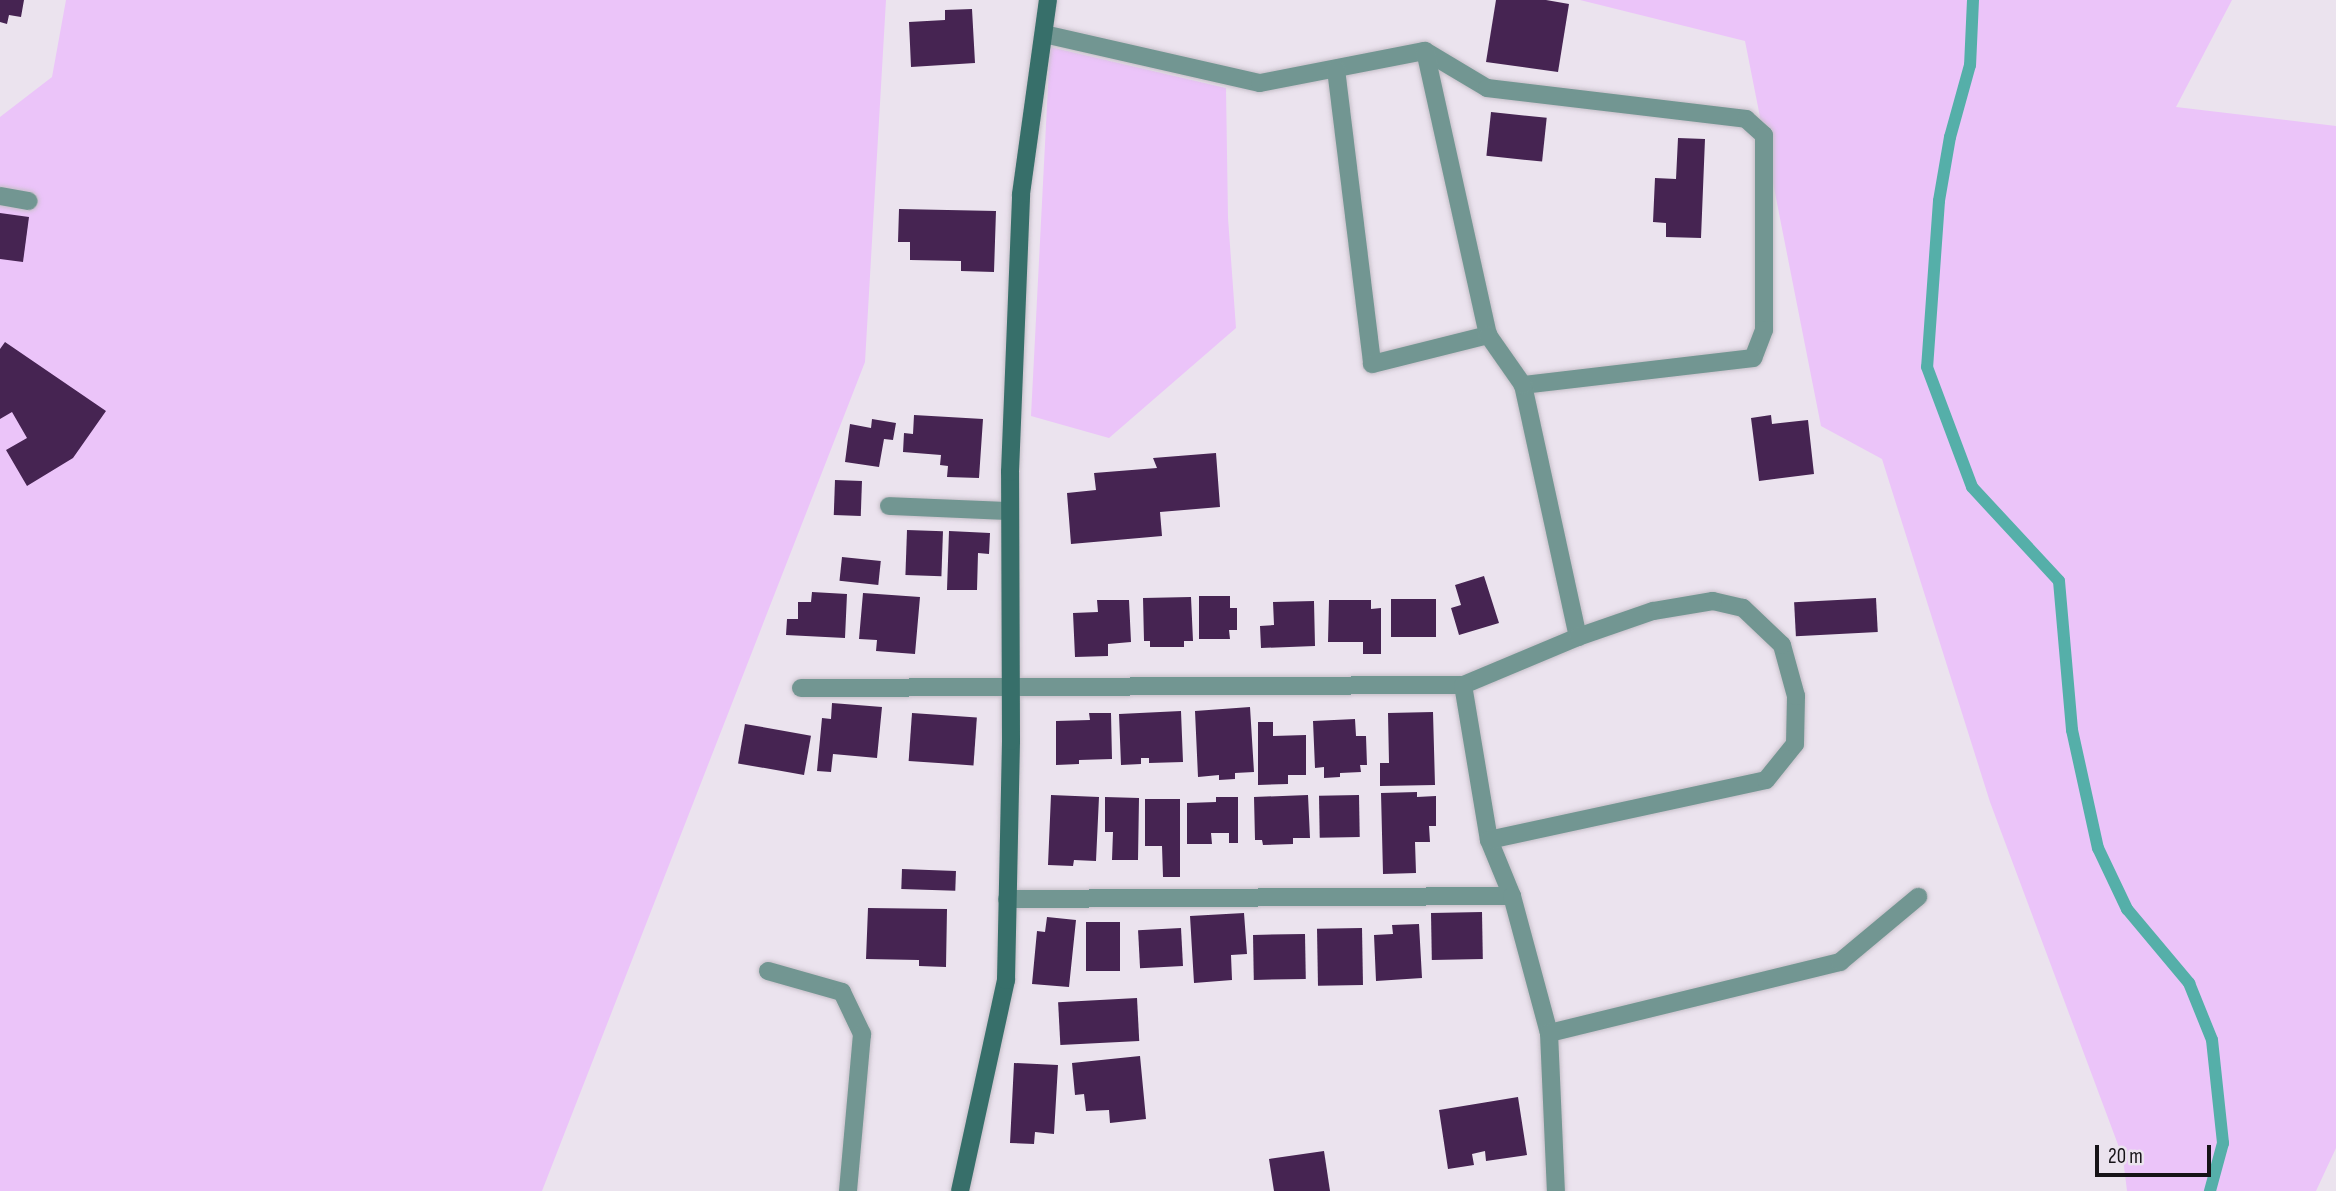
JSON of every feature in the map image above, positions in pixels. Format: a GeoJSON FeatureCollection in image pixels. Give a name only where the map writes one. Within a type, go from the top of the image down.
{"type":"FeatureCollection","features":[{"type":"Feature","properties":{"kind":"street"},"geometry":{"type":"LineString","coordinates":[[960,1191],[1006,980],[1010,511],[1021,194],[1048,0]]}},
{"type":"Feature","properties":{"kind":"street"},"geometry":{"type":"LineString","coordinates":[[1044,34],[1260,83],[1425,51],[1487,88],[1746,119],[1764,135],[1764,330],[1753,358],[1523,385]]}},
{"type":"Feature","properties":{"kind":"street"},"geometry":{"type":"LineString","coordinates":[[1425,51],[1488,335],[1523,385],[1578,636]]}},
{"type":"Feature","properties":{"kind":"street"},"geometry":{"type":"LineString","coordinates":[[1336,69],[1372,364],[1488,335]]}},
{"type":"Feature","properties":{"kind":"street"},"geometry":{"type":"LineString","coordinates":[[0,196],[29,201]]}},
{"type":"Feature","properties":{"kind":"street"},"geometry":{"type":"LineString","coordinates":[[890,506],[1010,511]]}},
{"type":"Feature","properties":{"kind":"street"},"geometry":{"type":"LineString","coordinates":[[801,688],[1463,685],[1578,636],[1665,609],[1713,601],[1743,608],[1782,645],[1796,696],[1795,744],[1766,780],[1489,840]]}},
{"type":"Feature","properties":{"kind":"street"},"geometry":{"type":"LineString","coordinates":[[1463,685],[1489,840],[1512,896],[1549,1033],[1556,1191]]}},
{"type":"Feature","properties":{"kind":"street"},"geometry":{"type":"LineString","coordinates":[[1007,899],[1512,896]]}},
{"type":"Feature","properties":{"kind":"street"},"geometry":{"type":"LineString","coordinates":[[1549,1033],[1840,962],[1917,897]]}},
{"type":"Feature","properties":{"kind":"street"},"geometry":{"type":"LineString","coordinates":[[768,971],[842,992],[862,1034],[848,1191]]}},
{"type":"Feature","properties":{"kind":"shaded area"},"geometry":{"type":"Polygon","coordinates":[[[66,0],[886,0],[865,362],[542,1191],[0,1191],[0,117],[52,77],[66,0]]]}},
{"type":"Feature","properties":{"kind":"shaded area"},"geometry":{"type":"Polygon","coordinates":[[[1580,0],[2232,0],[2176,107],[2336,126],[2336,1148],[2316,1191],[2127,1191],[2123,1158],[1990,802],[1882,459],[1821,426],[1745,41],[1580,0]]]}},
{"type":"Feature","properties":{"kind":"shaded area"},"geometry":{"type":"Polygon","coordinates":[[[1050,47],[1226,88],[1228,218],[1236,328],[1109,438],[1031,416],[1050,47]]]}},
{"type":"Feature","properties":{"kind":"building"},"geometry":{"type":"Polygon","coordinates":[[[0,0],[24,0],[21,17],[9,15],[7,24],[0,22],[0,0]]]}},
{"type":"Feature","properties":{"kind":"building"},"geometry":{"type":"Polygon","coordinates":[[[1496,0],[1546,0],[1569,4],[1558,72],[1486,62],[1496,0]]]}},
{"type":"Feature","properties":{"kind":"building"},"geometry":{"type":"Polygon","coordinates":[[[972,9],[975,63],[911,67],[909,22],[945,20],[945,10],[972,9]]]}},
{"type":"Feature","properties":{"kind":"building"},"geometry":{"type":"Polygon","coordinates":[[[1491,112],[1547,118],[1542,162],[1486,156],[1491,112]]]}},
{"type":"Feature","properties":{"kind":"building"},"geometry":{"type":"Polygon","coordinates":[[[1678,138],[1705,139],[1701,238],[1666,237],[1666,223],[1653,222],[1655,178],[1676,179],[1678,138]]]}},
{"type":"Feature","properties":{"kind":"building"},"geometry":{"type":"Polygon","coordinates":[[[899,209],[996,211],[994,272],[961,271],[961,261],[910,260],[910,242],[898,242],[899,209]]]}},
{"type":"Feature","properties":{"kind":"building"},"geometry":{"type":"Polygon","coordinates":[[[0,213],[29,217],[23,262],[0,259],[0,213]]]}},
{"type":"Feature","properties":{"kind":"building"},"geometry":{"type":"Polygon","coordinates":[[[5,342],[106,411],[73,458],[27,486],[6,450],[27,438],[12,412],[0,419],[0,349],[5,342]]]}},
{"type":"Feature","properties":{"kind":"building"},"geometry":{"type":"Polygon","coordinates":[[[914,415],[983,419],[979,478],[947,477],[948,466],[940,465],[941,455],[903,452],[904,433],[913,434],[914,415]]]}},
{"type":"Feature","properties":{"kind":"building"},"geometry":{"type":"Polygon","coordinates":[[[1771,415],[1772,424],[1808,420],[1814,474],[1759,481],[1751,418],[1771,415]]]}},
{"type":"Feature","properties":{"kind":"building"},"geometry":{"type":"Polygon","coordinates":[[[872,419],[896,423],[893,440],[884,439],[879,467],[845,462],[850,424],[871,428],[872,419]]]}},
{"type":"Feature","properties":{"kind":"building"},"geometry":{"type":"Polygon","coordinates":[[[1216,453],[1220,507],[1160,512],[1162,536],[1071,544],[1067,493],[1096,490],[1094,473],[1157,468],[1153,458],[1216,453]]]}},
{"type":"Feature","properties":{"kind":"building"},"geometry":{"type":"Polygon","coordinates":[[[835,480],[862,481],[861,516],[834,515],[835,480]]]}},
{"type":"Feature","properties":{"kind":"building"},"geometry":{"type":"Polygon","coordinates":[[[907,530],[943,531],[941,576],[905,575],[907,530]]]}},
{"type":"Feature","properties":{"kind":"building"},"geometry":{"type":"Polygon","coordinates":[[[949,531],[990,533],[989,554],[978,553],[977,590],[947,590],[949,531]]]}},
{"type":"Feature","properties":{"kind":"building"},"geometry":{"type":"Polygon","coordinates":[[[842,557],[881,561],[878,585],[839,581],[842,557]]]}},
{"type":"Feature","properties":{"kind":"building"},"geometry":{"type":"Polygon","coordinates":[[[1484,576],[1499,623],[1459,635],[1451,608],[1461,605],[1455,585],[1484,576]]]}},
{"type":"Feature","properties":{"kind":"building"},"geometry":{"type":"Polygon","coordinates":[[[812,592],[847,594],[845,638],[786,635],[787,619],[798,619],[798,602],[811,602],[812,592]]]}},
{"type":"Feature","properties":{"kind":"building"},"geometry":{"type":"Polygon","coordinates":[[[863,593],[920,597],[915,654],[876,651],[877,640],[859,639],[863,593]]]}},
{"type":"Feature","properties":{"kind":"building"},"geometry":{"type":"Polygon","coordinates":[[[1199,596],[1230,596],[1230,608],[1237,608],[1237,630],[1229,630],[1230,639],[1199,639],[1199,596]]]}},
{"type":"Feature","properties":{"kind":"building"},"geometry":{"type":"Polygon","coordinates":[[[1191,597],[1193,641],[1184,641],[1184,647],[1150,647],[1150,641],[1144,641],[1143,598],[1191,597]]]}},
{"type":"Feature","properties":{"kind":"building"},"geometry":{"type":"Polygon","coordinates":[[[1876,598],[1878,632],[1796,636],[1794,602],[1876,598]]]}},
{"type":"Feature","properties":{"kind":"building"},"geometry":{"type":"Polygon","coordinates":[[[1391,599],[1436,599],[1436,637],[1391,637],[1391,599]]]}},
{"type":"Feature","properties":{"kind":"building"},"geometry":{"type":"Polygon","coordinates":[[[1097,600],[1129,600],[1131,642],[1108,644],[1108,656],[1075,657],[1073,613],[1098,612],[1097,600]]]}},
{"type":"Feature","properties":{"kind":"building"},"geometry":{"type":"Polygon","coordinates":[[[1329,600],[1371,600],[1371,609],[1381,608],[1381,654],[1363,654],[1363,642],[1328,642],[1329,600]]]}},
{"type":"Feature","properties":{"kind":"building"},"geometry":{"type":"Polygon","coordinates":[[[1314,601],[1315,646],[1261,648],[1260,626],[1274,625],[1273,602],[1314,601]]]}},
{"type":"Feature","properties":{"kind":"building"},"geometry":{"type":"Polygon","coordinates":[[[832,703],[882,707],[877,758],[833,754],[831,772],[817,771],[822,718],[831,719],[832,703]]]}},
{"type":"Feature","properties":{"kind":"building"},"geometry":{"type":"Polygon","coordinates":[[[1250,707],[1254,772],[1235,773],[1235,779],[1219,780],[1219,775],[1198,777],[1195,711],[1250,707]]]}},
{"type":"Feature","properties":{"kind":"building"},"geometry":{"type":"Polygon","coordinates":[[[1181,711],[1183,762],[1149,763],[1149,758],[1141,758],[1141,764],[1121,765],[1119,714],[1181,711]]]}},
{"type":"Feature","properties":{"kind":"building"},"geometry":{"type":"Polygon","coordinates":[[[1433,712],[1435,785],[1380,786],[1380,763],[1389,763],[1388,713],[1433,712]]]}},
{"type":"Feature","properties":{"kind":"building"},"geometry":{"type":"Polygon","coordinates":[[[912,713],[977,718],[973,765],[909,761],[912,713]]]}},
{"type":"Feature","properties":{"kind":"building"},"geometry":{"type":"Polygon","coordinates":[[[1089,713],[1111,713],[1112,759],[1079,760],[1079,764],[1056,765],[1056,721],[1090,720],[1089,713]]]}},
{"type":"Feature","properties":{"kind":"building"},"geometry":{"type":"Polygon","coordinates":[[[1355,719],[1356,736],[1366,736],[1367,765],[1360,765],[1361,772],[1340,773],[1340,777],[1324,778],[1324,767],[1315,768],[1313,721],[1355,719]]]}},
{"type":"Feature","properties":{"kind":"building"},"geometry":{"type":"Polygon","coordinates":[[[1258,722],[1273,722],[1273,736],[1306,735],[1306,775],[1288,775],[1288,784],[1258,785],[1258,722]]]}},
{"type":"Feature","properties":{"kind":"building"},"geometry":{"type":"Polygon","coordinates":[[[745,724],[811,736],[804,775],[738,763],[745,724]]]}},
{"type":"Feature","properties":{"kind":"building"},"geometry":{"type":"Polygon","coordinates":[[[1417,792],[1417,797],[1436,796],[1436,826],[1429,826],[1430,842],[1415,842],[1416,873],[1383,874],[1381,793],[1417,792]]]}},
{"type":"Feature","properties":{"kind":"building"},"geometry":{"type":"Polygon","coordinates":[[[1051,795],[1099,797],[1096,861],[1074,860],[1073,866],[1048,865],[1051,795]]]}},
{"type":"Feature","properties":{"kind":"building"},"geometry":{"type":"Polygon","coordinates":[[[1308,795],[1310,838],[1293,838],[1293,844],[1263,845],[1262,840],[1255,840],[1254,797],[1308,795]]]}},
{"type":"Feature","properties":{"kind":"building"},"geometry":{"type":"Polygon","coordinates":[[[1359,795],[1360,837],[1320,838],[1319,796],[1359,795]]]}},
{"type":"Feature","properties":{"kind":"building"},"geometry":{"type":"Polygon","coordinates":[[[1105,797],[1139,798],[1138,860],[1112,860],[1113,832],[1105,832],[1105,797]]]}},
{"type":"Feature","properties":{"kind":"building"},"geometry":{"type":"Polygon","coordinates":[[[1216,797],[1238,797],[1238,843],[1229,843],[1229,833],[1211,833],[1212,844],[1187,844],[1187,803],[1216,802],[1216,797]]]}},
{"type":"Feature","properties":{"kind":"building"},"geometry":{"type":"Polygon","coordinates":[[[1145,799],[1180,799],[1180,877],[1163,877],[1162,846],[1145,846],[1145,799]]]}},
{"type":"Feature","properties":{"kind":"building"},"geometry":{"type":"Polygon","coordinates":[[[902,869],[956,871],[955,891],[901,889],[902,869]]]}},
{"type":"Feature","properties":{"kind":"building"},"geometry":{"type":"Polygon","coordinates":[[[868,908],[947,909],[946,967],[919,966],[919,960],[866,959],[868,908]]]}},
{"type":"Feature","properties":{"kind":"building"},"geometry":{"type":"Polygon","coordinates":[[[1482,912],[1483,959],[1432,960],[1431,913],[1482,912]]]}},
{"type":"Feature","properties":{"kind":"building"},"geometry":{"type":"Polygon","coordinates":[[[1244,913],[1247,954],[1231,955],[1232,980],[1194,983],[1190,916],[1244,913]]]}},
{"type":"Feature","properties":{"kind":"building"},"geometry":{"type":"Polygon","coordinates":[[[1047,917],[1076,920],[1069,987],[1032,984],[1037,931],[1045,932],[1047,917]]]}},
{"type":"Feature","properties":{"kind":"building"},"geometry":{"type":"Polygon","coordinates":[[[1086,922],[1120,922],[1120,971],[1086,971],[1086,922]]]}},
{"type":"Feature","properties":{"kind":"building"},"geometry":{"type":"Polygon","coordinates":[[[1419,924],[1422,978],[1376,981],[1374,935],[1393,934],[1392,925],[1419,924]]]}},
{"type":"Feature","properties":{"kind":"building"},"geometry":{"type":"Polygon","coordinates":[[[1181,928],[1183,966],[1140,968],[1138,930],[1181,928]]]}},
{"type":"Feature","properties":{"kind":"building"},"geometry":{"type":"Polygon","coordinates":[[[1362,928],[1363,985],[1318,986],[1317,929],[1362,928]]]}},
{"type":"Feature","properties":{"kind":"building"},"geometry":{"type":"Polygon","coordinates":[[[1305,934],[1306,979],[1254,980],[1253,935],[1305,934]]]}},
{"type":"Feature","properties":{"kind":"building"},"geometry":{"type":"Polygon","coordinates":[[[1137,998],[1139,1041],[1060,1045],[1058,1002],[1137,998]]]}},
{"type":"Feature","properties":{"kind":"building"},"geometry":{"type":"Polygon","coordinates":[[[1140,1056],[1146,1119],[1110,1123],[1109,1110],[1086,1111],[1084,1094],[1075,1095],[1072,1063],[1140,1056]]]}},
{"type":"Feature","properties":{"kind":"building"},"geometry":{"type":"Polygon","coordinates":[[[1014,1063],[1058,1065],[1054,1134],[1035,1132],[1034,1144],[1010,1143],[1014,1063]]]}},
{"type":"Feature","properties":{"kind":"building"},"geometry":{"type":"Polygon","coordinates":[[[1518,1097],[1527,1155],[1486,1161],[1485,1151],[1472,1154],[1474,1165],[1448,1169],[1439,1110],[1518,1097]]]}},
{"type":"Feature","properties":{"kind":"building"},"geometry":{"type":"Polygon","coordinates":[[[1324,1151],[1330,1191],[1274,1191],[1269,1159],[1324,1151]]]}},
{"type":"Feature","properties":{"kind":"waterway"},"geometry":{"type":"LineString","coordinates":[[1973,0],[1970,65],[1950,137],[1939,201],[1927,367],[1972,487],[2059,581],[2072,730],[2098,848],[2127,909],[2189,983],[2212,1040],[2223,1143],[2210,1191]]}}]}
